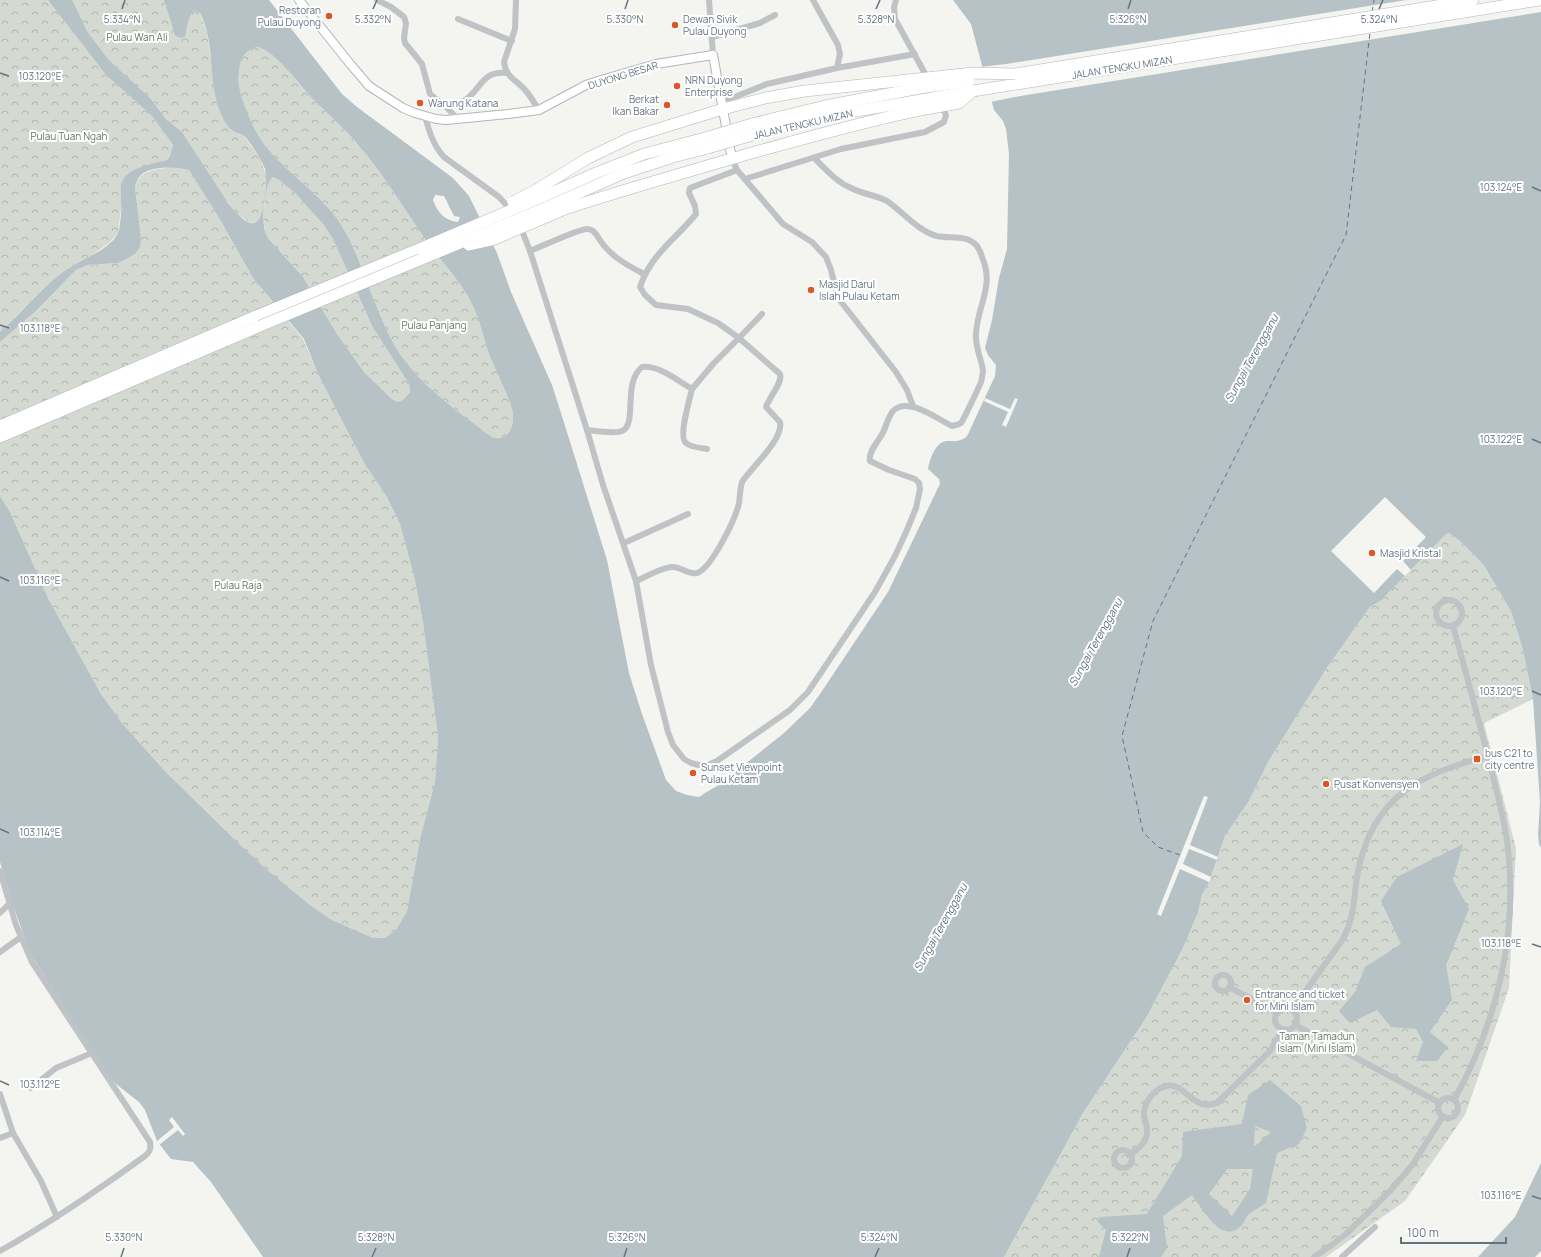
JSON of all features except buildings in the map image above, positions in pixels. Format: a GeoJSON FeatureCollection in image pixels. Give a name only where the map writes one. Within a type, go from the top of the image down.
{"type":"FeatureCollection","features":[{"type":"Feature","properties":{"kind":"highway","name":"JALAN TENGKU MIZAN"},"geometry":{"type":"LineString","coordinates":[[543,203],[596,173],[644,154],[706,143],[825,106],[919,94],[973,74],[1015,74],[1473,0]]}},
{"type":"Feature","properties":{"kind":"highway","name":"JALAN TENGKU MIZAN"},"geometry":{"type":"LineString","coordinates":[[919,94],[959,103],[973,91],[1539,0]]}},
{"type":"Feature","properties":{"kind":"highway"},"geometry":{"type":"LineString","coordinates":[[258,321],[443,250],[543,203],[588,158],[632,137],[722,105],[805,91],[919,94]]}},
{"type":"Feature","properties":{"kind":"highway"},"geometry":{"type":"LineString","coordinates":[[0,437],[16,425],[258,321],[420,249],[543,203],[564,209],[732,159],[877,119],[919,94]]}},
{"type":"Feature","properties":{"kind":"highway"},"geometry":{"type":"LineString","coordinates":[[0,426],[16,425]]}},
{"type":"Feature","properties":{"kind":"street","name":"DUYONG BESAR"},"geometry":{"type":"LineString","coordinates":[[299,0],[350,65],[369,86],[403,108],[425,116],[446,120],[539,110],[586,85],[601,80],[656,64],[713,55]]}},
{"type":"Feature","properties":{"kind":"street"},"geometry":{"type":"LineString","coordinates":[[377,0],[391,7],[404,17],[406,23],[404,38],[405,43],[422,64],[430,94],[458,119]]}},
{"type":"Feature","properties":{"kind":"street"},"geometry":{"type":"LineString","coordinates":[[506,73],[504,62],[512,40],[516,20],[516,0]]}},
{"type":"Feature","properties":{"kind":"street"},"geometry":{"type":"LineString","coordinates":[[710,0],[713,55],[732,159],[737,170],[783,224],[812,242],[826,257],[838,298],[896,372],[907,390],[913,406]]}},
{"type":"Feature","properties":{"kind":"street"},"geometry":{"type":"LineString","coordinates":[[813,0],[838,45],[840,54],[837,68]]}},
{"type":"Feature","properties":{"kind":"street"},"geometry":{"type":"LineString","coordinates":[[745,179],[872,142],[925,132],[944,122],[946,115],[915,54],[895,19],[894,7],[896,0]]}},
{"type":"Feature","properties":{"kind":"street"},"geometry":{"type":"LineString","coordinates":[[712,37],[760,23],[776,14]]}},
{"type":"Feature","properties":{"kind":"street"},"geometry":{"type":"LineString","coordinates":[[458,19],[512,40]]}},
{"type":"Feature","properties":{"kind":"street"},"geometry":{"type":"LineString","coordinates":[[722,105],[767,84],[837,68],[915,54]]}},
{"type":"Feature","properties":{"kind":"street"},"geometry":{"type":"LineString","coordinates":[[445,106],[463,102],[477,90],[490,75],[496,72],[506,73],[526,91],[539,110]]}},
{"type":"Feature","properties":{"kind":"street"},"geometry":{"type":"LineString","coordinates":[[425,116],[430,134],[437,150],[506,204],[516,217],[530,251],[603,485],[636,581],[651,665],[668,732],[673,745],[684,759],[699,765],[717,761],[780,718],[808,692],[868,602],[892,562],[920,496],[919,483],[915,479],[874,464],[870,461],[869,457],[885,429],[892,412],[903,406],[913,406],[952,426],[960,423],[964,419],[983,375],[977,347],[976,333],[977,323],[987,289],[987,272],[985,263],[977,246],[962,238],[944,237],[930,234],[880,197],[853,189],[840,183],[814,158]]}},
{"type":"Feature","properties":{"kind":"street"},"geometry":{"type":"LineString","coordinates":[[636,581],[669,567],[677,567],[692,573],[703,569],[715,553],[733,522],[739,503],[742,482],[772,445],[780,431],[780,422],[766,407],[770,397],[780,383],[780,374],[739,338],[718,323],[688,309],[656,305],[644,295],[640,287],[644,274],[661,250],[696,214],[695,206],[689,193],[690,188],[737,170]]}},
{"type":"Feature","properties":{"kind":"street"},"geometry":{"type":"LineString","coordinates":[[530,251],[588,229],[593,231],[602,243],[617,258],[644,274]]}},
{"type":"Feature","properties":{"kind":"street"},"geometry":{"type":"LineString","coordinates":[[707,450],[684,442],[683,428],[692,389],[714,363],[762,314]]}},
{"type":"Feature","properties":{"kind":"street"},"geometry":{"type":"LineString","coordinates":[[587,430],[618,432],[623,431],[626,428],[630,416],[630,395],[632,383],[638,371],[642,368],[648,366],[653,368],[692,389]]}},
{"type":"Feature","properties":{"kind":"street"},"geometry":{"type":"LineString","coordinates":[[624,543],[688,514]]}},
{"type":"Feature","properties":{"kind":"street"},"geometry":{"type":"LineString","coordinates":[[1445,600],[1454,601],[1462,610],[1460,621],[1453,626],[1449,627],[1441,624],[1436,618],[1436,609],[1445,600]]}},
{"type":"Feature","properties":{"kind":"street"},"geometry":{"type":"LineString","coordinates":[[1453,626],[1501,809],[1507,840],[1510,904],[1502,974],[1495,1005],[1468,1075],[1454,1100]]}},
{"type":"Feature","properties":{"kind":"street"},"geometry":{"type":"LineString","coordinates":[[1292,1010],[1343,939],[1349,928],[1353,915],[1362,855],[1369,835],[1387,807],[1406,790],[1432,774],[1488,756]]}},
{"type":"Feature","properties":{"kind":"street"},"geometry":{"type":"LineString","coordinates":[[0,871],[16,925],[35,966],[150,1142],[150,1150],[145,1156],[106,1184],[0,1251]]}},
{"type":"Feature","properties":{"kind":"street"},"geometry":{"type":"LineString","coordinates":[[0,913],[11,906]]}},
{"type":"Feature","properties":{"kind":"street"},"geometry":{"type":"LineString","coordinates":[[1,952],[21,938]]}},
{"type":"Feature","properties":{"kind":"street"},"geometry":{"type":"LineString","coordinates":[[1229,987],[1278,1013]]}},
{"type":"Feature","properties":{"kind":"street"},"geometry":{"type":"LineString","coordinates":[[1284,1009],[1292,1010],[1296,1015],[1295,1025],[1290,1030],[1283,1029],[1276,1023],[1278,1013],[1284,1009]]}},
{"type":"Feature","properties":{"kind":"street"},"geometry":{"type":"LineString","coordinates":[[1295,1025],[1440,1103]]}},
{"type":"Feature","properties":{"kind":"street"},"geometry":{"type":"LineString","coordinates":[[1131,1154],[1145,1140],[1147,1130],[1144,1111],[1147,1102],[1153,1093],[1168,1086],[1176,1087],[1202,1104],[1210,1105],[1217,1103],[1225,1096],[1234,1084],[1270,1050],[1283,1029]]}},
{"type":"Feature","properties":{"kind":"street"},"geometry":{"type":"LineString","coordinates":[[31,1088],[56,1068],[92,1053]]}},
{"type":"Feature","properties":{"kind":"street"},"geometry":{"type":"LineString","coordinates":[[0,1094],[13,1133],[41,1181],[57,1216]]}},
{"type":"Feature","properties":{"kind":"street"},"geometry":{"type":"LineString","coordinates":[[1446,1098],[1454,1100],[1458,1104],[1457,1113],[1452,1117],[1443,1116],[1439,1109],[1440,1103],[1446,1098]]}},
{"type":"Feature","properties":{"kind":"street"},"geometry":{"type":"LineString","coordinates":[[1314,1257],[1347,1233],[1390,1191],[1413,1164],[1443,1116]]}},
{"type":"Feature","properties":{"kind":"street"},"geometry":{"type":"LineString","coordinates":[[0,1138],[13,1133]]}},
{"type":"Feature","properties":{"kind":"street"},"geometry":{"type":"LineString","coordinates":[[1342,1257],[1375,1227]]}},
{"type":"Feature","properties":{"kind":"green space","name":"Pulau Tuan Ngah"},"geometry":{"type":"Polygon","coordinates":[[[0,0],[48,0],[106,75],[152,116],[173,145],[170,156],[167,160],[136,169],[121,193],[118,233],[109,243],[92,255],[73,265],[45,287],[0,332],[0,0]]]}},
{"type":"Feature","properties":{"kind":"green space","name":"Pulau Wan Ali"},"geometry":{"type":"Polygon","coordinates":[[[71,0],[164,0],[172,25],[186,32],[188,21],[192,13],[194,11],[200,13],[207,33],[217,101],[233,131],[243,135],[260,158],[266,175],[265,194],[271,178],[273,177],[279,180],[295,193],[323,224],[333,239],[372,326],[409,384],[410,392],[403,400],[398,402],[392,399],[364,372],[337,334],[303,277],[268,238],[264,228],[265,198],[262,214],[256,222],[251,223],[237,214],[217,188],[182,132],[166,119],[151,99],[108,59],[87,31],[71,0]]]}},
{"type":"Feature","properties":{"kind":"green space","name":"Pulau Panjang"},"geometry":{"type":"Polygon","coordinates":[[[257,47],[272,55],[279,61],[314,100],[354,140],[378,170],[436,254],[467,295],[477,315],[489,354],[512,409],[513,418],[511,428],[506,436],[496,438],[487,434],[437,394],[408,365],[396,348],[387,330],[358,259],[342,226],[335,216],[311,190],[276,158],[261,139],[247,112],[239,85],[242,59],[246,53],[257,47]]]}},
{"type":"Feature","properties":{"kind":"green space","name":"Pulau Raja"},"geometry":{"type":"Polygon","coordinates":[[[179,167],[189,170],[222,223],[253,278],[303,339],[318,374],[366,466],[387,497],[400,524],[414,576],[423,622],[438,737],[435,782],[420,839],[407,911],[396,930],[385,938],[373,938],[332,920],[310,905],[265,868],[234,839],[163,769],[122,723],[101,694],[48,598],[11,514],[0,496],[0,342],[35,312],[76,270],[88,265],[118,263],[141,238],[135,187],[137,181],[149,171],[179,167]]]}},
{"type":"Feature","properties":{"kind":"green space","name":"Taman Tamadun Islam (Mini Islam)"},"geometry":{"type":"Polygon","coordinates":[[[1449,533],[1460,541],[1483,564],[1511,611],[1523,650],[1533,699],[1484,723],[1516,848],[1509,988],[1465,1115],[1405,1201],[1326,1257],[1004,1257],[1083,1113],[1146,1018],[1184,946],[1198,912],[1202,895],[1209,882],[1225,836],[1249,801],[1268,762],[1328,666],[1370,607],[1319,552],[1449,533]]]}},
{"type":"Feature","properties":{"kind":"water","name":"Sungai Terengganu"},"geometry":{"type":"Polygon","coordinates":[[[48,0],[71,0],[73,2],[87,31],[108,59],[151,99],[166,119],[182,132],[228,203],[247,222],[254,223],[261,215],[265,199],[265,169],[259,156],[247,139],[243,135],[234,132],[221,114],[213,80],[207,34],[200,13],[194,11],[189,20],[185,36],[183,38],[179,37],[175,35],[164,0],[269,0],[342,94],[357,107],[453,178],[469,196],[497,253],[511,292],[552,385],[607,560],[629,673],[666,780],[676,791],[699,797],[719,785],[784,733],[810,708],[820,694],[888,592],[940,484],[939,479],[928,469],[936,448],[943,442],[959,441],[967,436],[995,376],[996,365],[988,355],[985,348],[992,320],[999,278],[1007,249],[1009,154],[1006,129],[1003,121],[994,110],[971,24],[953,0],[1541,0],[1541,848],[1538,835],[1540,802],[1533,699],[1523,650],[1511,611],[1483,564],[1460,541],[1449,533],[1446,534],[1381,600],[1370,607],[1328,666],[1268,762],[1249,801],[1225,836],[1209,882],[1202,895],[1198,912],[1184,946],[1146,1018],[1083,1113],[1004,1257],[263,1257],[211,1182],[193,1162],[171,1159],[157,1141],[145,1110],[139,1102],[116,1084],[104,1069],[30,953],[13,905],[0,862],[0,496],[11,514],[48,598],[101,694],[122,723],[163,769],[265,868],[310,905],[332,920],[373,938],[385,938],[396,930],[407,911],[420,839],[435,782],[438,737],[423,622],[414,576],[400,524],[387,497],[366,466],[349,434],[318,374],[304,339],[253,278],[222,223],[189,170],[178,168],[157,168],[141,175],[135,187],[141,238],[140,247],[135,254],[118,263],[88,265],[76,270],[35,312],[0,342],[0,332],[44,288],[64,272],[104,248],[114,239],[118,233],[120,224],[121,185],[128,174],[140,167],[167,160],[170,156],[173,145],[152,116],[106,75],[48,0]],[[257,47],[249,51],[242,59],[239,85],[252,123],[268,149],[319,198],[342,226],[358,259],[384,324],[400,354],[427,385],[487,434],[496,438],[506,436],[511,428],[513,418],[512,409],[489,354],[477,315],[462,288],[431,247],[378,170],[354,140],[272,55],[257,47]],[[273,177],[270,180],[266,193],[263,215],[264,229],[268,238],[303,277],[337,334],[364,372],[392,399],[398,402],[403,400],[410,392],[409,384],[372,326],[333,239],[323,224],[295,193],[279,180],[273,177]],[[435,195],[433,200],[439,212],[445,218],[458,222],[460,217],[454,216],[444,196],[435,195]]]}},
{"type":"Feature","properties":{"kind":"water"},"geometry":{"type":"Polygon","coordinates":[[[1463,844],[1453,880],[1469,909],[1446,965],[1452,1000],[1430,1032],[1448,1047],[1437,1061],[1416,1061],[1423,1042],[1416,1029],[1391,1027],[1377,1010],[1350,1023],[1339,1011],[1355,992],[1365,967],[1401,944],[1381,901],[1397,877],[1463,844]]]}},
{"type":"Feature","properties":{"kind":"water"},"geometry":{"type":"Polygon","coordinates":[[[1270,1080],[1301,1106],[1307,1128],[1299,1144],[1277,1153],[1266,1203],[1248,1215],[1241,1226],[1234,1231],[1226,1231],[1219,1228],[1212,1222],[1192,1195],[1163,1216],[1167,1248],[1161,1257],[1099,1257],[1106,1230],[1098,1222],[1099,1217],[1147,1214],[1182,1156],[1183,1132],[1242,1124],[1248,1095],[1270,1080]],[[1255,1126],[1254,1146],[1254,1147],[1271,1132],[1255,1126]],[[1227,1169],[1209,1194],[1232,1216],[1250,1189],[1253,1169],[1227,1169]]]}},
{"type":"Feature","properties":{"kind":"water"},"geometry":{"type":"Polygon","coordinates":[[[1541,1163],[1541,1251],[1535,1257],[1478,1257],[1515,1217],[1541,1163]]]}},
{"type":"Feature","properties":{"kind":"pier"},"geometry":{"type":"Polygon","coordinates":[[[1406,0],[1541,0],[1541,12],[990,102],[980,67],[1006,64],[1406,0]]]}},
{"type":"Feature","properties":{"kind":"pier"},"geometry":{"type":"Polygon","coordinates":[[[985,398],[1010,409],[1015,398],[1018,399],[1006,427],[1002,425],[1008,412],[984,401],[985,398]]]}},
{"type":"Feature","properties":{"kind":"pier","name":"Masjid Kristal"},"geometry":{"type":"Polygon","coordinates":[[[1385,497],[1426,537],[1403,561],[1411,570],[1405,576],[1397,569],[1374,593],[1331,551],[1385,497]]]}},
{"type":"Feature","properties":{"kind":"pier"},"geometry":{"type":"Polygon","coordinates":[[[1204,796],[1208,797],[1190,845],[1218,857],[1217,860],[1189,849],[1183,864],[1211,877],[1209,882],[1180,869],[1161,916],[1157,914],[1204,796]]]}},
{"type":"Feature","properties":{"kind":"pier"},"geometry":{"type":"Polygon","coordinates":[[[172,1117],[185,1134],[183,1136],[178,1130],[159,1145],[157,1141],[174,1127],[169,1120],[172,1117]]]}},
{"type":"Feature","properties":{"kind":"ferry route"},"geometry":{"type":"LineString","coordinates":[[1372,12],[1374,0]]}},
{"type":"Feature","properties":{"kind":"ferry route"},"geometry":{"type":"LineString","coordinates":[[1180,855],[1158,847],[1143,832],[1122,736],[1153,621],[1346,235],[1370,33]]}},
{"type":"Feature","properties":{"kind":"place","name":"Restoran Pulau Duyong"},"geometry":{"type":"Point","coordinates":[329,16]}},
{"type":"Feature","properties":{"kind":"place","name":"Dewan Sivik Pulau Duyong"},"geometry":{"type":"Point","coordinates":[675,25]}},
{"type":"Feature","properties":{"kind":"place","name":"NRN Duyong Enterprise"},"geometry":{"type":"Point","coordinates":[677,86]}},
{"type":"Feature","properties":{"kind":"place","name":"Warung Katana"},"geometry":{"type":"Point","coordinates":[420,103]}},
{"type":"Feature","properties":{"kind":"place","name":"Berkat Ikan Bakar"},"geometry":{"type":"Point","coordinates":[667,105]}},
{"type":"Feature","properties":{"kind":"place","name":"Masjid Darul Islah Pulau Ketam"},"geometry":{"type":"Point","coordinates":[811,290]}},
{"type":"Feature","properties":{"kind":"place","name":"Masjid Kristal"},"geometry":{"type":"Point","coordinates":[1372,553]}},
{"type":"Feature","properties":{"kind":"place","name":"bus C21 to city centre"},"geometry":{"type":"Point","coordinates":[1477,759]}},
{"type":"Feature","properties":{"kind":"place","name":"Sunset Viewpoint Pulau Ketam"},"geometry":{"type":"Point","coordinates":[693,773]}},
{"type":"Feature","properties":{"kind":"place","name":"Pusat Konvensyen"},"geometry":{"type":"Point","coordinates":[1326,784]}},
{"type":"Feature","properties":{"kind":"place","name":"Entrance and ticket for Mini Islam"},"geometry":{"type":"Point","coordinates":[1247,1000]}}]}
